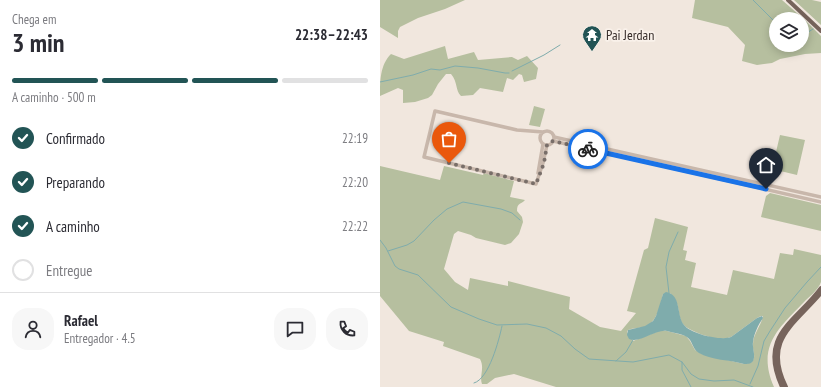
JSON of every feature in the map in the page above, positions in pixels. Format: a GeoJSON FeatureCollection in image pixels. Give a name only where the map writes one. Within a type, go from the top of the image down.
{"type":"FeatureCollection","features":[{"type":"Feature","properties":{"kind":"main road"},"geometry":{"type":"LineString","coordinates":[[788,0],[821,29]]}},
{"type":"Feature","properties":{"kind":"main road"},"geometry":{"type":"LineString","coordinates":[[792,0],[821,29]]}},
{"type":"Feature","properties":{"kind":"main road"},"geometry":{"type":"LineString","coordinates":[[782,387],[776,372],[774,352],[777,341],[784,328],[821,288]]}},
{"type":"Feature","properties":{"kind":"main road"},"geometry":{"type":"LineString","coordinates":[[786,387],[778,365],[778,349],[780,342],[786,330],[821,293]]}},
{"type":"Feature","properties":{"kind":"street"},"geometry":{"type":"LineString","coordinates":[[435,111],[531,132],[540,136],[540,140],[545,144],[536,184],[424,157],[435,111]]}},
{"type":"Feature","properties":{"kind":"street"},"geometry":{"type":"LineString","coordinates":[[531,132],[550,131],[554,136],[690,168],[812,194],[820,197],[820,202],[553,141],[545,144]]}},
{"type":"Feature","properties":{"kind":"street"},"geometry":{"type":"LineString","coordinates":[[540,136],[543,132]]}},
{"type":"Feature","properties":{"kind":"street"},"geometry":{"type":"LineString","coordinates":[[553,141],[554,136]]}},
{"type":"Feature","properties":{"kind":"street"},"geometry":{"type":"LineString","coordinates":[[686,171],[690,168]]}},
{"type":"Feature","properties":{"kind":"street"},"geometry":{"type":"LineString","coordinates":[[811,200],[812,194]]}},
{"type":"Feature","properties":{"kind":"green space"},"geometry":{"type":"Polygon","coordinates":[[[380,0],[465,0],[445,9],[418,18],[400,27],[398,31],[398,38],[380,27],[380,0]]]}},
{"type":"Feature","properties":{"kind":"green space"},"geometry":{"type":"Polygon","coordinates":[[[695,0],[782,0],[796,12],[769,12],[769,52],[809,52],[809,24],[821,36],[821,53],[805,54],[780,59],[772,63],[757,65],[742,61],[745,45],[728,27],[692,18],[695,0]]]}},
{"type":"Feature","properties":{"kind":"green space"},"geometry":{"type":"Polygon","coordinates":[[[794,0],[812,0],[821,2],[821,25],[809,14],[809,12],[807,12],[794,0]]]}},
{"type":"Feature","properties":{"kind":"green space"},"geometry":{"type":"Polygon","coordinates":[[[445,46],[448,59],[474,52],[478,60],[512,57],[518,60],[527,56],[538,68],[536,79],[524,82],[522,75],[519,74],[513,80],[507,78],[503,92],[480,88],[473,95],[461,96],[451,74],[446,74],[432,95],[428,98],[415,102],[403,103],[403,90],[398,88],[380,96],[383,68],[387,58],[391,54],[404,59],[445,46]]]}},
{"type":"Feature","properties":{"kind":"green space"},"geometry":{"type":"Polygon","coordinates":[[[534,106],[545,109],[540,127],[529,125],[534,106]]]}},
{"type":"Feature","properties":{"kind":"green space"},"geometry":{"type":"Polygon","coordinates":[[[780,135],[805,140],[797,175],[772,169],[780,135]]]}},
{"type":"Feature","properties":{"kind":"green space"},"geometry":{"type":"Polygon","coordinates":[[[380,166],[440,180],[444,166],[483,175],[484,173],[514,181],[510,197],[525,200],[518,205],[517,208],[523,222],[519,234],[511,243],[505,245],[476,238],[458,231],[454,234],[444,269],[455,282],[468,290],[470,278],[508,286],[508,281],[570,297],[569,309],[600,327],[621,331],[636,313],[627,311],[644,250],[648,248],[655,218],[688,227],[683,250],[687,251],[685,260],[696,263],[691,287],[727,295],[733,270],[774,279],[780,253],[793,255],[794,249],[821,255],[820,285],[779,329],[769,349],[769,373],[774,387],[556,387],[514,374],[495,378],[487,384],[482,384],[482,366],[480,359],[443,346],[444,342],[409,331],[380,296],[380,166]],[[670,293],[663,294],[661,304],[652,322],[644,327],[628,330],[627,332],[633,341],[659,331],[667,331],[686,336],[695,350],[702,354],[744,364],[752,361],[754,358],[753,340],[763,316],[757,318],[731,337],[722,339],[712,338],[695,332],[683,324],[678,305],[670,293]]]}},
{"type":"Feature","properties":{"kind":"green space"},"geometry":{"type":"Polygon","coordinates":[[[770,193],[821,205],[821,231],[761,217],[766,196],[770,193]]]}},
{"type":"Feature","properties":{"kind":"water"},"geometry":{"type":"Polygon","coordinates":[[[666,292],[671,294],[677,301],[680,316],[684,325],[699,334],[706,336],[720,338],[731,337],[762,316],[763,318],[756,330],[753,344],[753,361],[748,364],[744,364],[715,359],[699,353],[686,336],[667,331],[658,332],[638,340],[629,339],[627,335],[628,330],[645,326],[653,321],[663,294],[666,292]]]}},
{"type":"Feature","properties":{"kind":"waterway"},"geometry":{"type":"LineString","coordinates":[[753,0],[769,16]]}},
{"type":"Feature","properties":{"kind":"waterway"},"geometry":{"type":"LineString","coordinates":[[809,32],[813,29]]}},
{"type":"Feature","properties":{"kind":"waterway"},"geometry":{"type":"LineString","coordinates":[[512,71],[560,45]]}},
{"type":"Feature","properties":{"kind":"waterway"},"geometry":{"type":"LineString","coordinates":[[380,82],[413,75],[431,69],[440,70],[455,66],[509,73]]}},
{"type":"Feature","properties":{"kind":"waterway"},"geometry":{"type":"LineString","coordinates":[[388,251],[407,245],[414,241],[447,209],[463,202],[501,209],[512,213],[520,220]]}},
{"type":"Feature","properties":{"kind":"waterway"},"geometry":{"type":"LineString","coordinates":[[669,293],[666,267],[669,252],[678,232]]}},
{"type":"Feature","properties":{"kind":"waterway"},"geometry":{"type":"LineString","coordinates":[[380,240],[395,266],[399,269],[418,275],[451,307],[479,319],[497,325],[527,324],[546,328],[561,336],[589,359],[633,362],[669,355],[682,362],[691,374],[699,379],[714,381],[734,380],[753,387]]}},
{"type":"Feature","properties":{"kind":"waterway"},"geometry":{"type":"LineString","coordinates":[[750,384],[758,366],[764,341],[770,331],[785,308],[821,267]]}},
{"type":"Feature","properties":{"kind":"waterway"},"geometry":{"type":"LineString","coordinates":[[474,383],[479,380],[489,367],[496,349],[502,326]]}},
{"type":"Feature","properties":{"kind":"waterway"},"geometry":{"type":"LineString","coordinates":[[616,361],[626,352],[633,340]]}},
{"type":"Feature","properties":{"kind":"waterway"},"geometry":{"type":"LineString","coordinates":[[682,362],[682,370],[691,387]]}},
{"type":"Feature","properties":{"kind":"way so far"},"geometry":{"type":"LineString","coordinates":[[449,163],[536,184],[544,163],[547,145],[551,144],[553,141],[588,149]]}},
{"type":"Feature","properties":{"kind":"place","name":"Pai Jerdan"},"geometry":{"type":"Point","coordinates":[592,52]}},
{"type":"Feature","properties":{"kind":"route"},"geometry":{"type":"LineString","coordinates":[[588,149],[766,189]]}}]}
